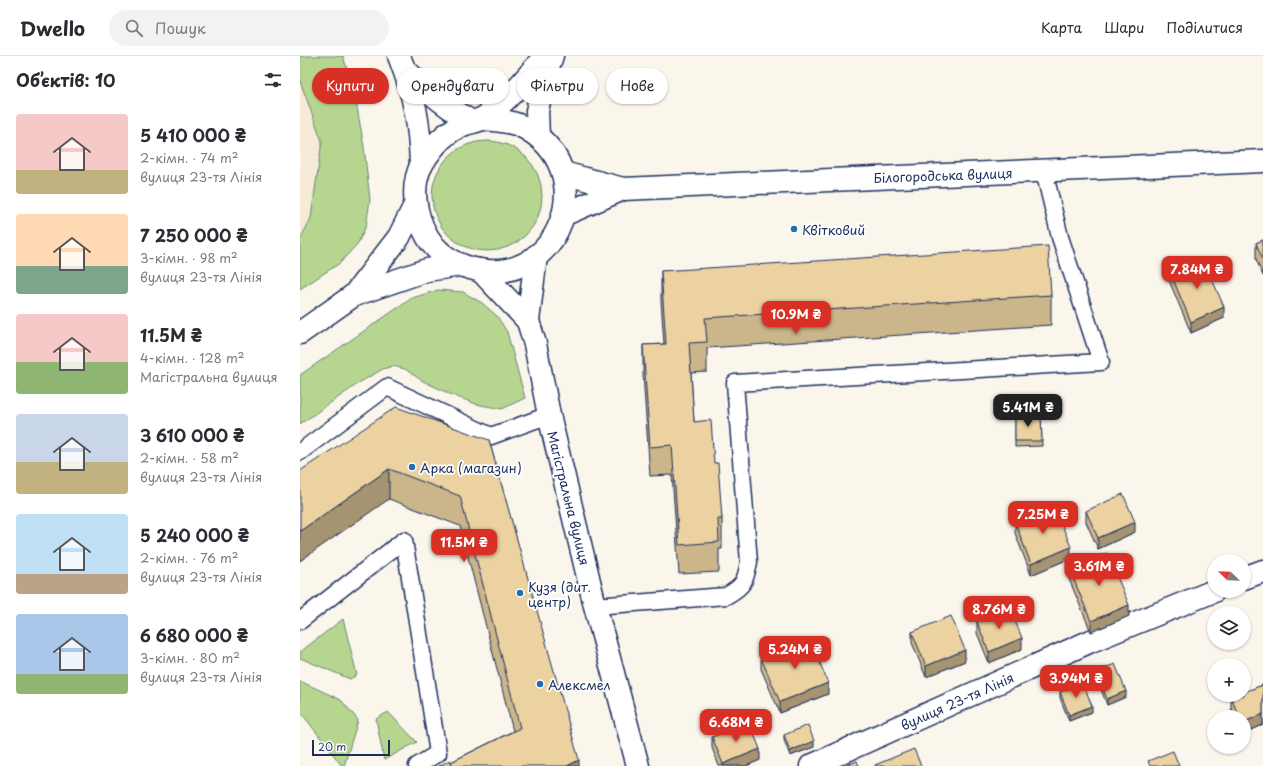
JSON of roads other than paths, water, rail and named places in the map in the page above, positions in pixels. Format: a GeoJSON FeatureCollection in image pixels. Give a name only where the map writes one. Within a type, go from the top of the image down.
{"type":"FeatureCollection","features":[{"type":"Feature","properties":{"kind":"street"},"geometry":{"type":"LineString","coordinates":[[528,321],[470,268],[444,255],[430,241],[421,225],[415,205],[416,185],[421,166],[431,149],[445,135],[462,125],[477,120],[507,99],[545,56]]}},
{"type":"Feature","properties":{"kind":"street"},"geometry":{"type":"LineString","coordinates":[[538,136],[537,111],[544,79],[552,56]]}},
{"type":"Feature","properties":{"kind":"street"},"geometry":{"type":"LineString","coordinates":[[300,333],[354,295],[427,270],[470,268],[500,271],[519,266],[536,256],[548,244],[564,215],[566,194],[563,173],[557,159],[548,146],[538,136],[520,126],[501,120],[477,120],[452,111],[430,94],[402,62]]}},
{"type":"Feature","properties":{"kind":"street"},"geometry":{"type":"LineString","coordinates":[[402,62],[415,105],[420,135],[421,166]]}},
{"type":"Feature","properties":{"kind":"street","name":"Білогородська вулиця"},"geometry":{"type":"LineString","coordinates":[[623,189],[1263,161]]}},
{"type":"Feature","properties":{"kind":"street"},"geometry":{"type":"LineString","coordinates":[[563,173],[623,189]]}},
{"type":"Feature","properties":{"kind":"street"},"geometry":{"type":"LineString","coordinates":[[564,215],[623,189]]}},
{"type":"Feature","properties":{"kind":"street"},"geometry":{"type":"LineString","coordinates":[[354,295],[398,237],[415,205]]}},
{"type":"Feature","properties":{"kind":"street"},"geometry":{"type":"LineString","coordinates":[[528,321],[536,256]]}},
{"type":"Feature","properties":{"kind":"street","name":"Магістральна вулиця"},"geometry":{"type":"LineString","coordinates":[[528,321],[535,344],[549,415],[595,606],[638,766]]}},
{"type":"Feature","properties":{"kind":"street"},"geometry":{"type":"LineString","coordinates":[[1251,575],[1263,571]]}},
{"type":"Feature","properties":{"kind":"street","name":"вулиця 23-тя Лінія"},"geometry":{"type":"LineString","coordinates":[[811,766],[1091,641],[1207,594]]}},
{"type":"Feature","properties":{"kind":"lane"},"geometry":{"type":"LineString","coordinates":[[595,606],[726,596],[739,589],[746,577],[749,562],[735,383],[1101,362],[1060,237],[1044,171]]}},
{"type":"Feature","properties":{"kind":"lane"},"geometry":{"type":"LineString","coordinates":[[300,452],[387,386],[491,436],[549,415]]}},
{"type":"Feature","properties":{"kind":"lane"},"geometry":{"type":"LineString","coordinates":[[300,621],[404,540],[438,753],[417,766]]}},
{"type":"Feature","properties":{"kind":"place","name":"Квітковий"},"geometry":{"type":"Point","coordinates":[794,229]}},
{"type":"Feature","properties":{"kind":"place","name":"Арка (магазин)"},"geometry":{"type":"Point","coordinates":[412,467]}},
{"type":"Feature","properties":{"kind":"place","name":"Кузя (дит. центр)"},"geometry":{"type":"Point","coordinates":[520,593]}},
{"type":"Feature","properties":{"kind":"place","name":"Алексмел"},"geometry":{"type":"Point","coordinates":[540,684]}}]}
